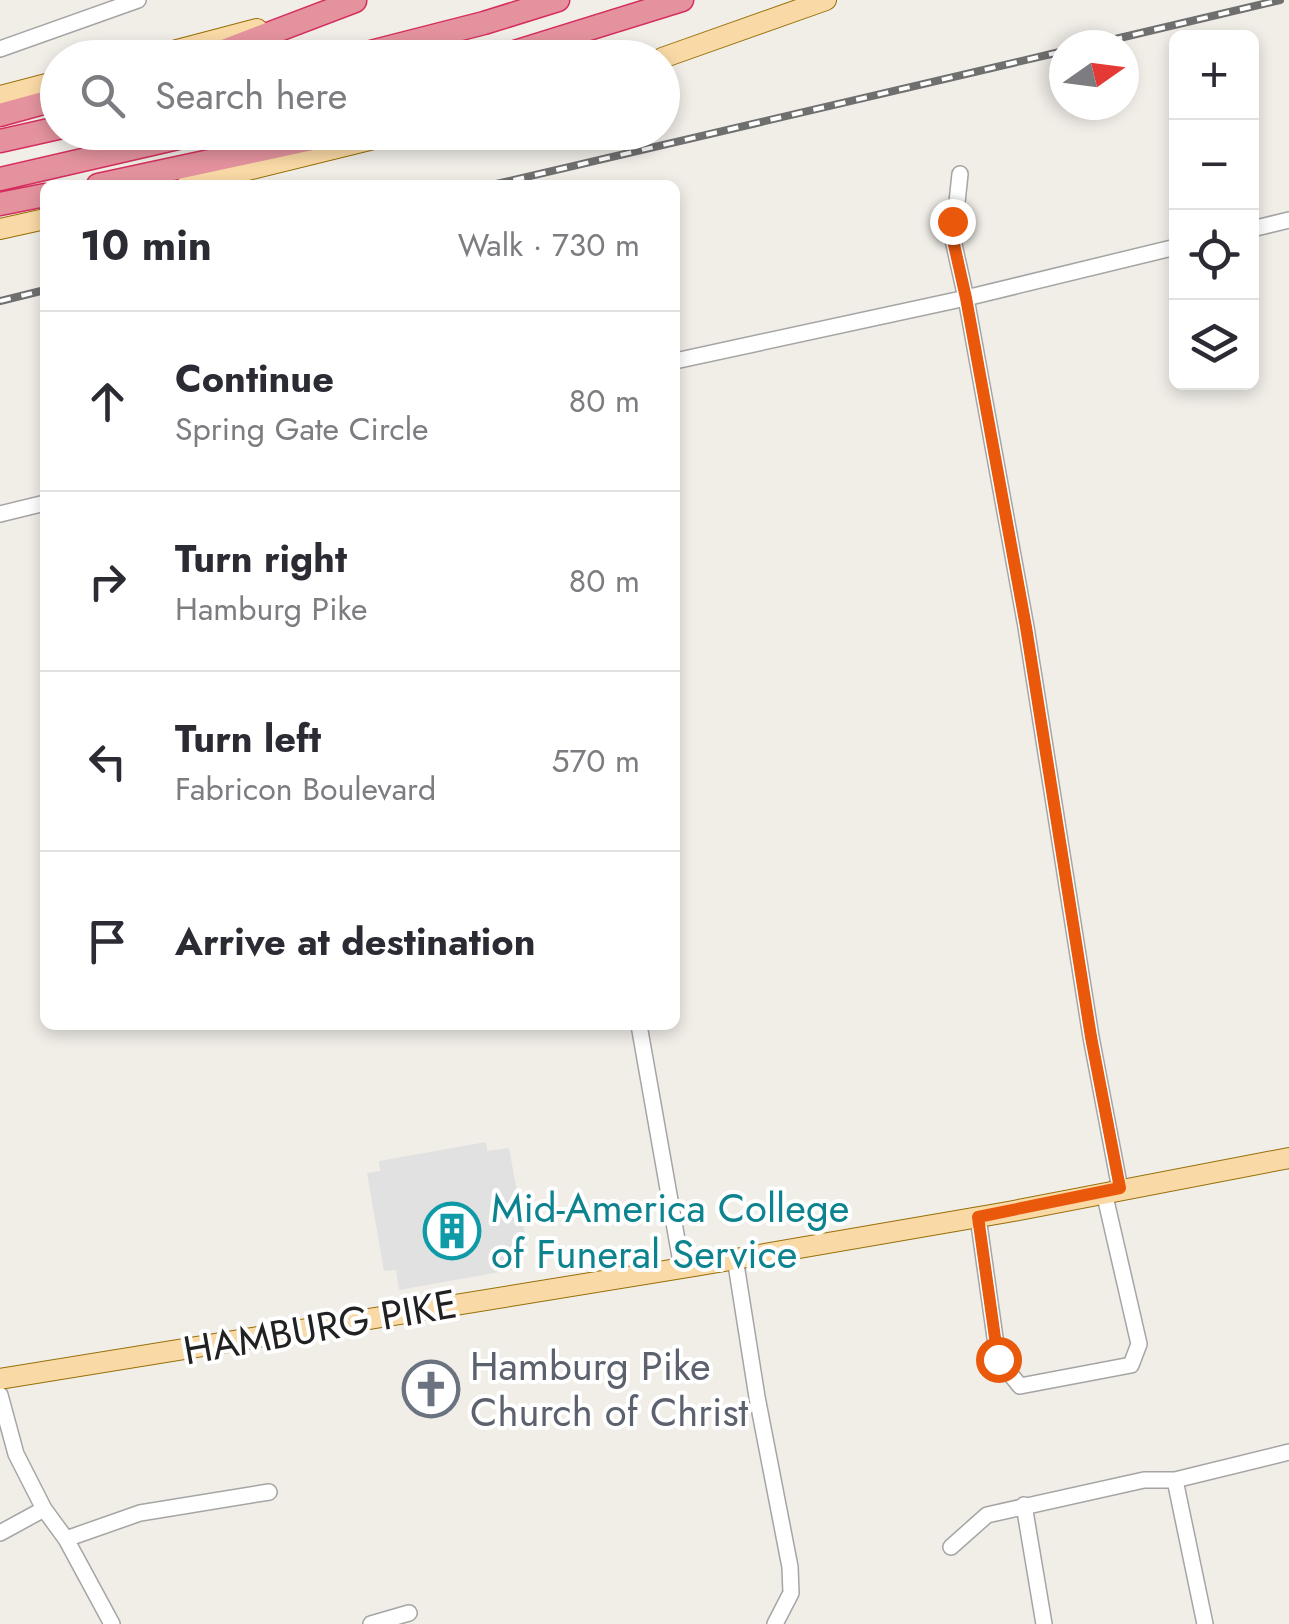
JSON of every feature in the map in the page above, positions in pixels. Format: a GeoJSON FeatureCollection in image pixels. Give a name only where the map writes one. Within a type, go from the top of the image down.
{"type":"FeatureCollection","features":[{"type":"Feature","properties":{"kind":"highway"},"geometry":{"type":"LineString","coordinates":[[252,40],[356,0]]}},
{"type":"Feature","properties":{"kind":"highway"},"geometry":{"type":"LineString","coordinates":[[417,40],[558,0]]}},
{"type":"Feature","properties":{"kind":"highway"},"geometry":{"type":"LineString","coordinates":[[553,40],[682,0]]}},
{"type":"Feature","properties":{"kind":"highway"},"geometry":{"type":"LineString","coordinates":[[0,115],[40,104]]}},
{"type":"Feature","properties":{"kind":"highway"},"geometry":{"type":"LineString","coordinates":[[0,141],[40,132]]}},
{"type":"Feature","properties":{"kind":"highway"},"geometry":{"type":"LineString","coordinates":[[0,180],[128,150]]}},
{"type":"Feature","properties":{"kind":"highway"},"geometry":{"type":"LineString","coordinates":[[121,180],[260,150]]}},
{"type":"Feature","properties":{"kind":"highway"},"geometry":{"type":"LineString","coordinates":[[0,204],[40,197]]}},
{"type":"Feature","properties":{"kind":"main road"},"geometry":{"type":"LineString","coordinates":[[213,40],[356,0]]}},
{"type":"Feature","properties":{"kind":"main road"},"geometry":{"type":"LineString","coordinates":[[680,52],[826,0]]}},
{"type":"Feature","properties":{"kind":"main road"},"geometry":{"type":"LineString","coordinates":[[0,96],[40,86]]}},
{"type":"Feature","properties":{"kind":"main road"},"geometry":{"type":"LineString","coordinates":[[207,180],[329,150]]}},
{"type":"Feature","properties":{"kind":"main road"},"geometry":{"type":"LineString","coordinates":[[0,229],[40,219]]}},
{"type":"Feature","properties":{"kind":"main road","name":"HAMBURG PIKE"},"geometry":{"type":"LineString","coordinates":[[0,1379],[682,1268],[1289,1158]]}},
{"type":"Feature","properties":{"kind":"street"},"geometry":{"type":"LineString","coordinates":[[0,49],[138,0]]}},
{"type":"Feature","properties":{"kind":"street"},"geometry":{"type":"LineString","coordinates":[[960,174],[953,240],[1026,627],[1091,1037],[1138,1344],[1131,1365],[1020,1386],[998,1359],[978,1217]]}},
{"type":"Feature","properties":{"kind":"street"},"geometry":{"type":"LineString","coordinates":[[1259,227],[1289,220]]}},
{"type":"Feature","properties":{"kind":"street"},"geometry":{"type":"LineString","coordinates":[[680,361],[1169,249]]}},
{"type":"Feature","properties":{"kind":"street"},"geometry":{"type":"LineString","coordinates":[[0,514],[40,504]]}},
{"type":"Feature","properties":{"kind":"street"},"geometry":{"type":"LineString","coordinates":[[640,1030],[682,1268]]}},
{"type":"Feature","properties":{"kind":"street"},"geometry":{"type":"LineString","coordinates":[[736,1258],[756,1396],[790,1567],[791,1593],[775,1624]]}},
{"type":"Feature","properties":{"kind":"street"},"geometry":{"type":"LineString","coordinates":[[0,1395],[9,1436],[44,1509],[66,1539],[112,1624]]}},
{"type":"Feature","properties":{"kind":"street"},"geometry":{"type":"LineString","coordinates":[[951,1547],[987,1514],[1144,1480],[1174,1480],[1289,1452]]}},
{"type":"Feature","properties":{"kind":"street"},"geometry":{"type":"LineString","coordinates":[[1174,1480],[1205,1624]]}},
{"type":"Feature","properties":{"kind":"street"},"geometry":{"type":"LineString","coordinates":[[66,1539],[140,1513],[269,1492]]}},
{"type":"Feature","properties":{"kind":"street"},"geometry":{"type":"LineString","coordinates":[[1024,1505],[1044,1624]]}},
{"type":"Feature","properties":{"kind":"street"},"geometry":{"type":"LineString","coordinates":[[0,1534],[44,1509]]}},
{"type":"Feature","properties":{"kind":"street"},"geometry":{"type":"LineString","coordinates":[[371,1624],[408,1614]]}},
{"type":"Feature","properties":{"kind":"shaded area"},"geometry":{"type":"Polygon","coordinates":[[[486,1142],[487,1151],[509,1148],[527,1245],[518,1248],[523,1268],[399,1290],[396,1270],[384,1271],[367,1173],[380,1171],[379,1161],[486,1142]]]}},
{"type":"Feature","properties":{"kind":"railway"},"geometry":{"type":"LineString","coordinates":[[1139,33],[1280,0]]}},
{"type":"Feature","properties":{"kind":"railway"},"geometry":{"type":"LineString","coordinates":[[680,141],[1049,55]]}},
{"type":"Feature","properties":{"kind":"railway"},"geometry":{"type":"LineString","coordinates":[[513,180],[641,150]]}},
{"type":"Feature","properties":{"kind":"railway"},"geometry":{"type":"LineString","coordinates":[[0,301],[40,291]]}},
{"type":"Feature","properties":{"kind":"place","name":"Mid-America College of Funeral Service"},"geometry":{"type":"Point","coordinates":[452,1231]}},
{"type":"Feature","properties":{"kind":"place","name":"Hamburg Pike Church of Christ"},"geometry":{"type":"Point","coordinates":[431,1389]}},
{"type":"Feature","properties":{"kind":"route"},"geometry":{"type":"LineString","coordinates":[[952,221],[1026,627],[1091,1037],[1120,1188],[978,1217],[998,1359]]}}]}
